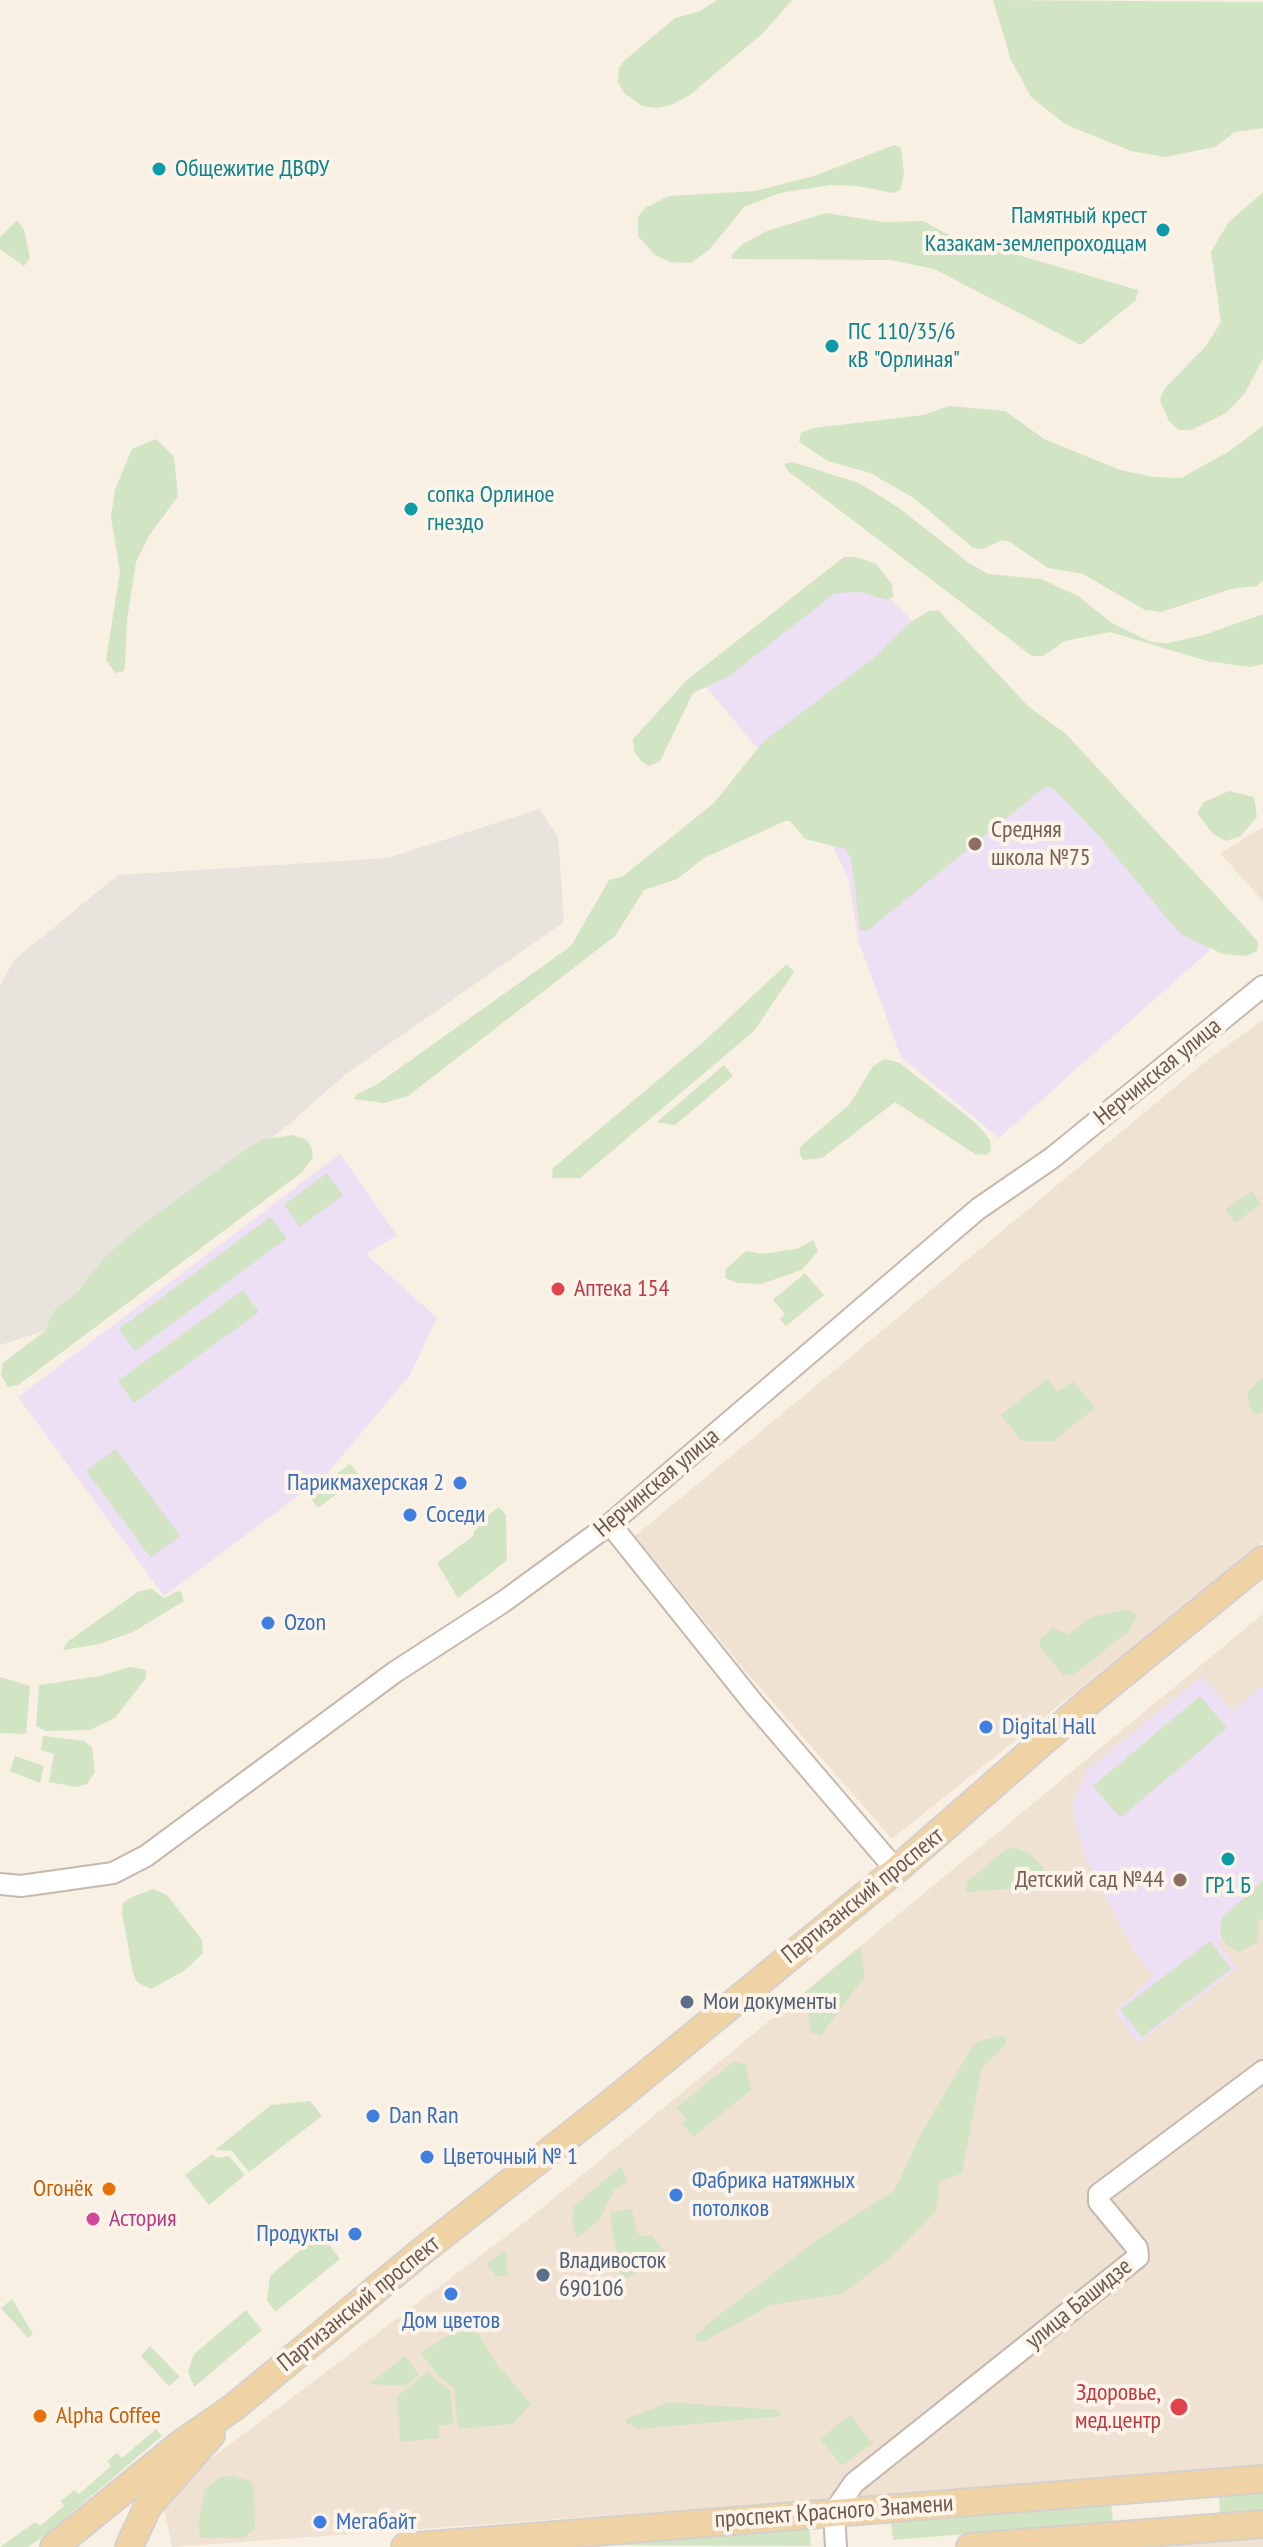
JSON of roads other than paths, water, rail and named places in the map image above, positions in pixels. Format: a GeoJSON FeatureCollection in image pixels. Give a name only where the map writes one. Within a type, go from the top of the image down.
{"type":"FeatureCollection","features":[{"type":"Feature","properties":{"kind":"main road","name":"Партизанский проспект"},"geometry":{"type":"LineString","coordinates":[[60,2544],[182,2443],[234,2407],[896,1870],[1086,1704],[1263,1560]]}},
{"type":"Feature","properties":{"kind":"main road","name":"Партизанский проспект"},"geometry":{"type":"LineString","coordinates":[[129,2547],[148,2506],[234,2407]]}},
{"type":"Feature","properties":{"kind":"main road","name":"проспект Красного Знамени"},"geometry":{"type":"LineString","coordinates":[[405,2547],[530,2542],[834,2512],[1263,2479]]}},
{"type":"Feature","properties":{"kind":"main road"},"geometry":{"type":"LineString","coordinates":[[148,2506],[146,2524],[153,2547]]}},
{"type":"Feature","properties":{"kind":"main road","name":"проспект Красного Знамени"},"geometry":{"type":"LineString","coordinates":[[970,2547],[1263,2524]]}},
{"type":"Feature","properties":{"kind":"street","name":"Нерчинская улица"},"geometry":{"type":"LineString","coordinates":[[0,1884],[21,1886],[113,1873],[146,1856],[395,1672],[503,1602],[610,1524],[978,1209],[1063,1149],[1263,986]]}},
{"type":"Feature","properties":{"kind":"street"},"geometry":{"type":"LineString","coordinates":[[610,1524],[754,1704],[896,1870]]}},
{"type":"Feature","properties":{"kind":"street","name":"улица Башидзе"},"geometry":{"type":"LineString","coordinates":[[834,2512],[854,2483],[1138,2257],[1137,2248],[1099,2202],[1099,2194],[1263,2071]]}},
{"type":"Feature","properties":{"kind":"street"},"geometry":{"type":"LineString","coordinates":[[834,2512],[836,2547]]}},
{"type":"Feature","properties":{"kind":"place","name":"Общежитие ДВФУ"},"geometry":{"type":"Point","coordinates":[159,169]}},
{"type":"Feature","properties":{"kind":"place","name":"Памятный крест Казакам-землепроходцам"},"geometry":{"type":"Point","coordinates":[1163,230]}},
{"type":"Feature","properties":{"kind":"place","name":"ПС 110/35/6 кВ \"Орлиная\""},"geometry":{"type":"Point","coordinates":[832,346]}},
{"type":"Feature","properties":{"kind":"place","name":"сопка Орлиное гнездо"},"geometry":{"type":"Point","coordinates":[411,509]}},
{"type":"Feature","properties":{"kind":"place","name":"Средняя школа №75"},"geometry":{"type":"Point","coordinates":[975,844]}},
{"type":"Feature","properties":{"kind":"place","name":"Аптека 154"},"geometry":{"type":"Point","coordinates":[558,1289]}},
{"type":"Feature","properties":{"kind":"place","name":"Парикмахерская 2"},"geometry":{"type":"Point","coordinates":[460,1483]}},
{"type":"Feature","properties":{"kind":"place","name":"Соседи"},"geometry":{"type":"Point","coordinates":[410,1515]}},
{"type":"Feature","properties":{"kind":"place","name":"Ozon"},"geometry":{"type":"Point","coordinates":[268,1623]}},
{"type":"Feature","properties":{"kind":"place","name":"Digital Hall"},"geometry":{"type":"Point","coordinates":[986,1727]}},
{"type":"Feature","properties":{"kind":"place","name":"ГР1 Б"},"geometry":{"type":"Point","coordinates":[1228,1859]}},
{"type":"Feature","properties":{"kind":"place","name":"Детский сад №44"},"geometry":{"type":"Point","coordinates":[1180,1880]}},
{"type":"Feature","properties":{"kind":"place","name":"Мои документы"},"geometry":{"type":"Point","coordinates":[687,2002]}},
{"type":"Feature","properties":{"kind":"place","name":"Dan Ran"},"geometry":{"type":"Point","coordinates":[373,2116]}},
{"type":"Feature","properties":{"kind":"place","name":"Цветочный № 1"},"geometry":{"type":"Point","coordinates":[427,2157]}},
{"type":"Feature","properties":{"kind":"place","name":"Огонёк"},"geometry":{"type":"Point","coordinates":[109,2189]}},
{"type":"Feature","properties":{"kind":"place","name":"Фабрика натяжных потолков"},"geometry":{"type":"Point","coordinates":[676,2195]}},
{"type":"Feature","properties":{"kind":"place","name":"Астория"},"geometry":{"type":"Point","coordinates":[93,2219]}},
{"type":"Feature","properties":{"kind":"place","name":"Продукты"},"geometry":{"type":"Point","coordinates":[355,2234]}},
{"type":"Feature","properties":{"kind":"place","name":"Владивосток 690106"},"geometry":{"type":"Point","coordinates":[543,2275]}},
{"type":"Feature","properties":{"kind":"place","name":"Дом цветов"},"geometry":{"type":"Point","coordinates":[451,2294]}},
{"type":"Feature","properties":{"kind":"place","name":"Здоровье, мед.центр"},"geometry":{"type":"Point","coordinates":[1179,2407]}},
{"type":"Feature","properties":{"kind":"place","name":"Alpha Coffee"},"geometry":{"type":"Point","coordinates":[40,2416]}},
{"type":"Feature","properties":{"kind":"place","name":"Мегабайт"},"geometry":{"type":"Point","coordinates":[320,2522]}}]}
